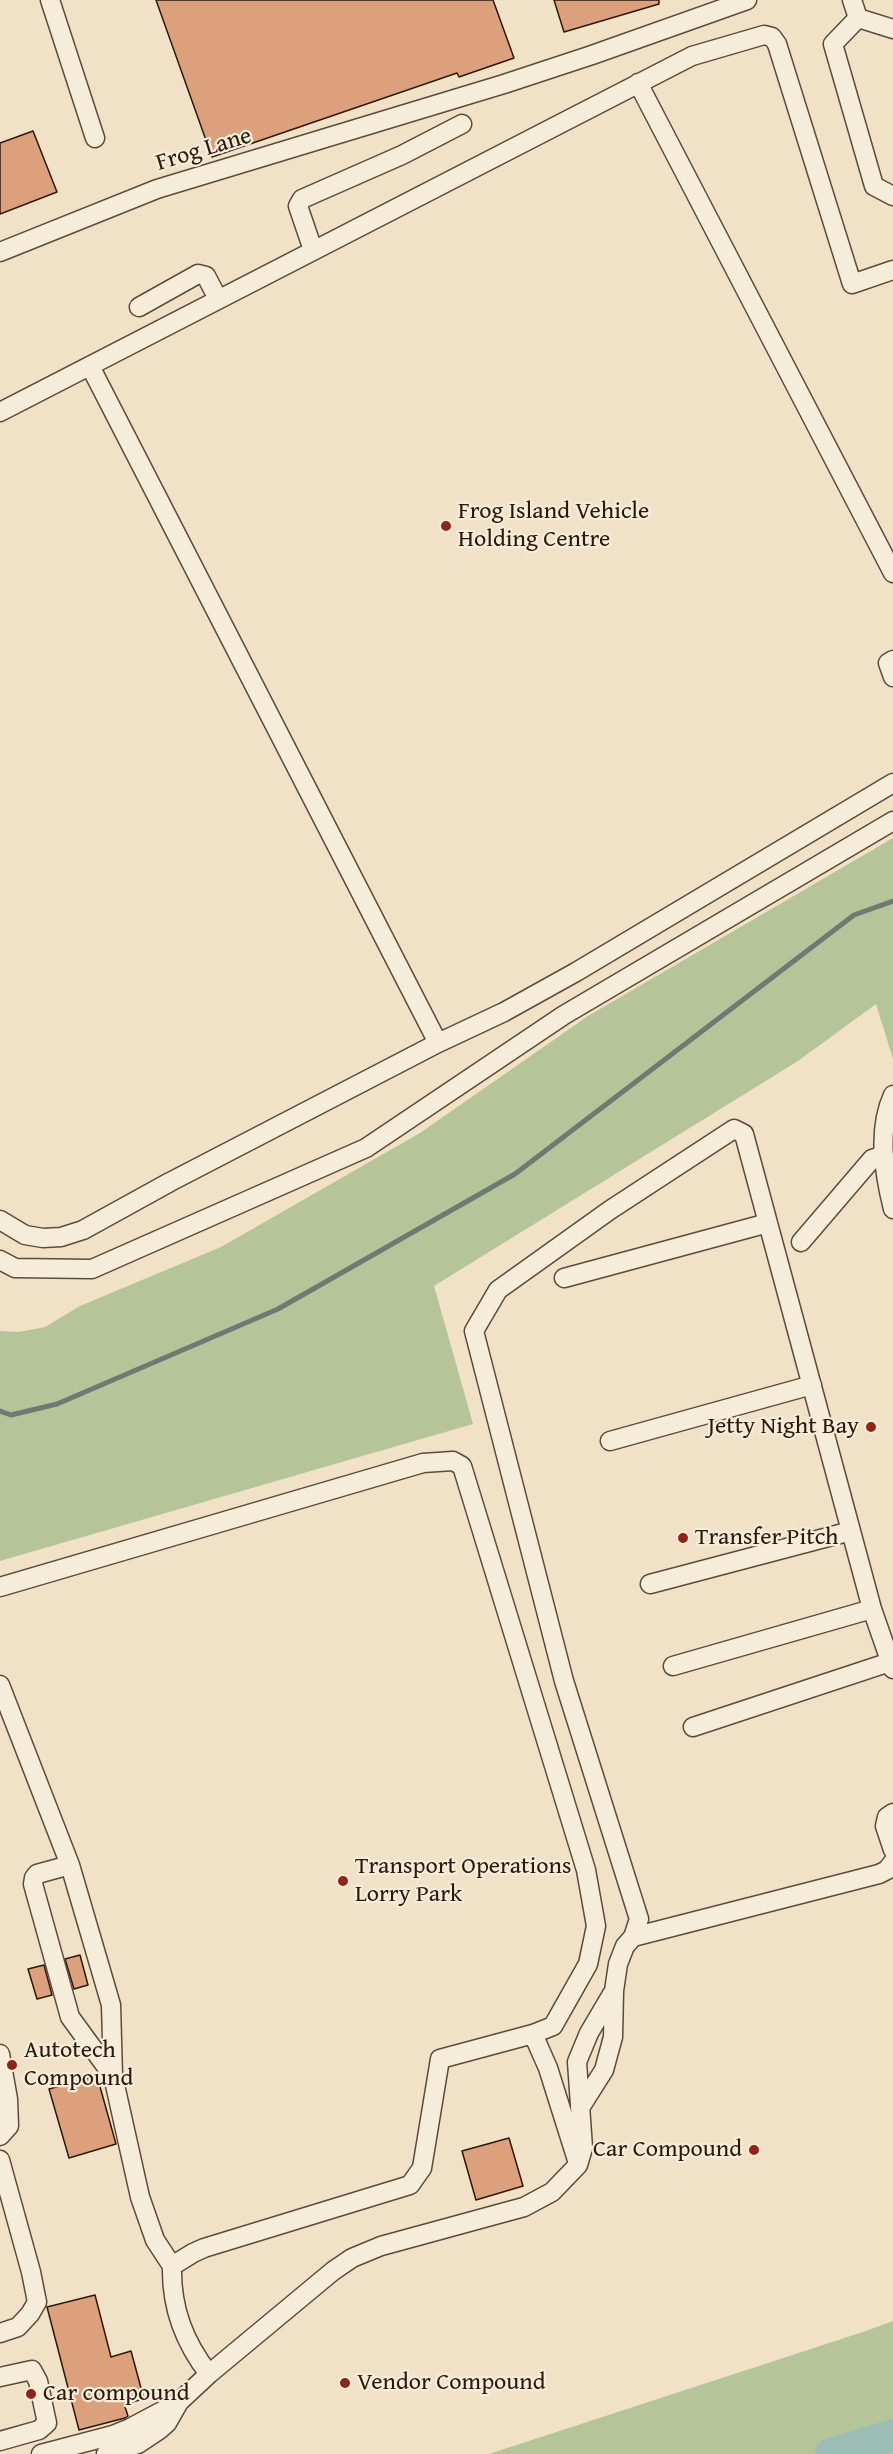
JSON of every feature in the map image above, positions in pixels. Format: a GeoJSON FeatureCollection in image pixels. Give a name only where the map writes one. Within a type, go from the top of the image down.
{"type":"FeatureCollection","features":[{"type":"Feature","properties":{"kind":"lane"},"geometry":{"type":"LineString","coordinates":[[50,0],[95,138]]}},
{"type":"Feature","properties":{"kind":"lane","name":"Frog Lane"},"geometry":{"type":"LineString","coordinates":[[0,252],[157,189],[592,55],[747,0]]}},
{"type":"Feature","properties":{"kind":"lane"},"geometry":{"type":"LineString","coordinates":[[852,0],[858,18]]}},
{"type":"Feature","properties":{"kind":"lane"},"geometry":{"type":"LineString","coordinates":[[858,18],[893,29]]}},
{"type":"Feature","properties":{"kind":"lane"},"geometry":{"type":"LineString","coordinates":[[858,18],[833,44],[874,186],[893,196]]}},
{"type":"Feature","properties":{"kind":"lane"},"geometry":{"type":"LineString","coordinates":[[0,412],[692,56],[764,35],[772,37],[777,44],[852,284],[893,270]]}},
{"type":"Feature","properties":{"kind":"lane"},"geometry":{"type":"LineString","coordinates":[[638,83],[893,573]]}},
{"type":"Feature","properties":{"kind":"lane"},"geometry":{"type":"LineString","coordinates":[[313,250],[298,206],[302,199],[402,155],[462,124]]}},
{"type":"Feature","properties":{"kind":"lane"},"geometry":{"type":"LineString","coordinates":[[139,307],[198,274],[206,276],[218,299]]}},
{"type":"Feature","properties":{"kind":"lane"},"geometry":{"type":"LineString","coordinates":[[90,366],[438,1043]]}},
{"type":"Feature","properties":{"kind":"lane"},"geometry":{"type":"LineString","coordinates":[[893,660],[888,663],[893,677]]}},
{"type":"Feature","properties":{"kind":"lane"},"geometry":{"type":"LineString","coordinates":[[0,1220],[25,1235],[43,1238],[62,1237],[83,1230],[170,1182],[576,972],[893,783]]}},
{"type":"Feature","properties":{"kind":"lane"},"geometry":{"type":"LineString","coordinates":[[0,1260],[15,1268],[92,1269],[366,1148],[564,1015],[893,821]]}},
{"type":"Feature","properties":{"kind":"lane"},"geometry":{"type":"LineString","coordinates":[[893,1095],[885,1127],[884,1155],[893,1209]]}},
{"type":"Feature","properties":{"kind":"lane"},"geometry":{"type":"LineString","coordinates":[[580,2108],[604,2070],[613,2037],[614,1991],[618,1964],[625,1946],[633,1937],[639,1919],[564,1681],[474,1331],[498,1290],[610,1210],[734,1129],[744,1134],[872,1609],[892,1666],[693,1727]]}},
{"type":"Feature","properties":{"kind":"lane"},"geometry":{"type":"LineString","coordinates":[[801,1242],[872,1159],[884,1155]]}},
{"type":"Feature","properties":{"kind":"lane"},"geometry":{"type":"LineString","coordinates":[[564,1278],[768,1223]]}},
{"type":"Feature","properties":{"kind":"lane"},"geometry":{"type":"LineString","coordinates":[[610,1442],[812,1385]]}},
{"type":"Feature","properties":{"kind":"lane"},"geometry":{"type":"LineString","coordinates":[[0,1587],[423,1463],[453,1461],[462,1466],[586,1870],[596,1926],[588,1964],[553,2026],[533,2034],[440,2059],[422,2168],[410,2185],[204,2248],[172,2266]]}},
{"type":"Feature","properties":{"kind":"lane"},"geometry":{"type":"LineString","coordinates":[[650,1584],[851,1531]]}},
{"type":"Feature","properties":{"kind":"lane"},"geometry":{"type":"LineString","coordinates":[[673,1666],[872,1609]]}},
{"type":"Feature","properties":{"kind":"lane"},"geometry":{"type":"LineString","coordinates":[[0,1685],[70,1865],[111,2005],[113,2076],[140,2197],[155,2240],[172,2266],[174,2306],[193,2354],[209,2374]]}},
{"type":"Feature","properties":{"kind":"lane"},"geometry":{"type":"LineString","coordinates":[[893,1813],[887,1817],[885,1826],[893,1850]]}},
{"type":"Feature","properties":{"kind":"lane"},"geometry":{"type":"LineString","coordinates":[[633,1937],[879,1874],[887,1870],[893,1862]]}},
{"type":"Feature","properties":{"kind":"lane"},"geometry":{"type":"LineString","coordinates":[[70,1865],[37,1874],[33,1884],[70,2017],[113,2076]]}},
{"type":"Feature","properties":{"kind":"lane"},"geometry":{"type":"LineString","coordinates":[[46,2453],[130,2428],[179,2402],[209,2374],[333,2271],[352,2259],[381,2246],[524,2207],[552,2192],[578,2165],[583,2148],[577,2062],[589,2033],[614,1991]]}},
{"type":"Feature","properties":{"kind":"lane"},"geometry":{"type":"LineString","coordinates":[[533,2034],[548,2068],[578,2165]]}},
{"type":"Feature","properties":{"kind":"lane"},"geometry":{"type":"LineString","coordinates":[[0,2054],[8,2099],[9,2126],[0,2136]]}},
{"type":"Feature","properties":{"kind":"lane"},"geometry":{"type":"LineString","coordinates":[[0,2160],[32,2272],[37,2302],[18,2327],[0,2333]]}},
{"type":"Feature","properties":{"kind":"lane"},"geometry":{"type":"LineString","coordinates":[[0,2377],[32,2370],[38,2382],[47,2423],[39,2430],[0,2441]]}},
{"type":"Feature","properties":{"kind":"lane"},"geometry":{"type":"LineString","coordinates":[[106,2454],[147,2439],[167,2423],[179,2402]]}},
{"type":"Feature","properties":{"kind":"green space"},"geometry":{"type":"Polygon","coordinates":[[[893,838],[893,1059],[876,1004],[798,1061],[434,1286],[473,1424],[0,1561],[0,1331],[19,1332],[45,1327],[80,1306],[221,1247],[420,1133],[588,1016],[893,838]]]}},
{"type":"Feature","properties":{"kind":"green space"},"geometry":{"type":"Polygon","coordinates":[[[893,2321],[893,2454],[489,2454],[866,2331],[893,2321]]]}},
{"type":"Feature","properties":{"kind":"building"},"geometry":{"type":"Polygon","coordinates":[[[156,0],[493,0],[514,58],[459,77],[457,73],[212,157],[156,0]]]}},
{"type":"Feature","properties":{"kind":"building"},"geometry":{"type":"Polygon","coordinates":[[[554,0],[659,0],[659,4],[564,32],[554,0]]]}},
{"type":"Feature","properties":{"kind":"building"},"geometry":{"type":"Polygon","coordinates":[[[33,131],[57,192],[0,214],[0,143],[33,131]]]}},
{"type":"Feature","properties":{"kind":"building"},"geometry":{"type":"Polygon","coordinates":[[[80,1955],[88,1985],[74,1989],[65,1959],[80,1955]]]}},
{"type":"Feature","properties":{"kind":"building"},"geometry":{"type":"Polygon","coordinates":[[[44,1965],[52,1995],[37,1999],[28,1969],[44,1965]]]}},
{"type":"Feature","properties":{"kind":"building"},"geometry":{"type":"Polygon","coordinates":[[[97,2076],[116,2144],[69,2158],[49,2089],[97,2076]]]}},
{"type":"Feature","properties":{"kind":"building"},"geometry":{"type":"Polygon","coordinates":[[[509,2138],[523,2186],[476,2200],[462,2151],[509,2138]]]}},
{"type":"Feature","properties":{"kind":"building"},"geometry":{"type":"Polygon","coordinates":[[[95,2295],[111,2357],[131,2351],[144,2399],[124,2404],[128,2416],[125,2418],[79,2430],[47,2307],[95,2295]]]}},
{"type":"Feature","properties":{"kind":"waterway"},"geometry":{"type":"LineString","coordinates":[[0,1411],[11,1415],[57,1404],[278,1309],[515,1174],[854,915],[893,901]]}},
{"type":"Feature","properties":{"kind":"waterway"},"geometry":{"type":"LineString","coordinates":[[831,2454],[893,2435]]}},
{"type":"Feature","properties":{"kind":"place","name":"Frog Island Vehicle Holding Centre"},"geometry":{"type":"Point","coordinates":[446,526]}},
{"type":"Feature","properties":{"kind":"place","name":"Jetty Night Bay"},"geometry":{"type":"Point","coordinates":[871,1427]}},
{"type":"Feature","properties":{"kind":"place","name":"Transfer Pitch"},"geometry":{"type":"Point","coordinates":[683,1538]}},
{"type":"Feature","properties":{"kind":"place","name":"Transport Operations Lorry Park"},"geometry":{"type":"Point","coordinates":[343,1881]}},
{"type":"Feature","properties":{"kind":"place","name":"Autotech Compound"},"geometry":{"type":"Point","coordinates":[12,2065]}},
{"type":"Feature","properties":{"kind":"place","name":"Car Compound"},"geometry":{"type":"Point","coordinates":[754,2150]}},
{"type":"Feature","properties":{"kind":"place","name":"Vendor Compound"},"geometry":{"type":"Point","coordinates":[345,2383]}},
{"type":"Feature","properties":{"kind":"place","name":"Car compound"},"geometry":{"type":"Point","coordinates":[31,2394]}}]}
